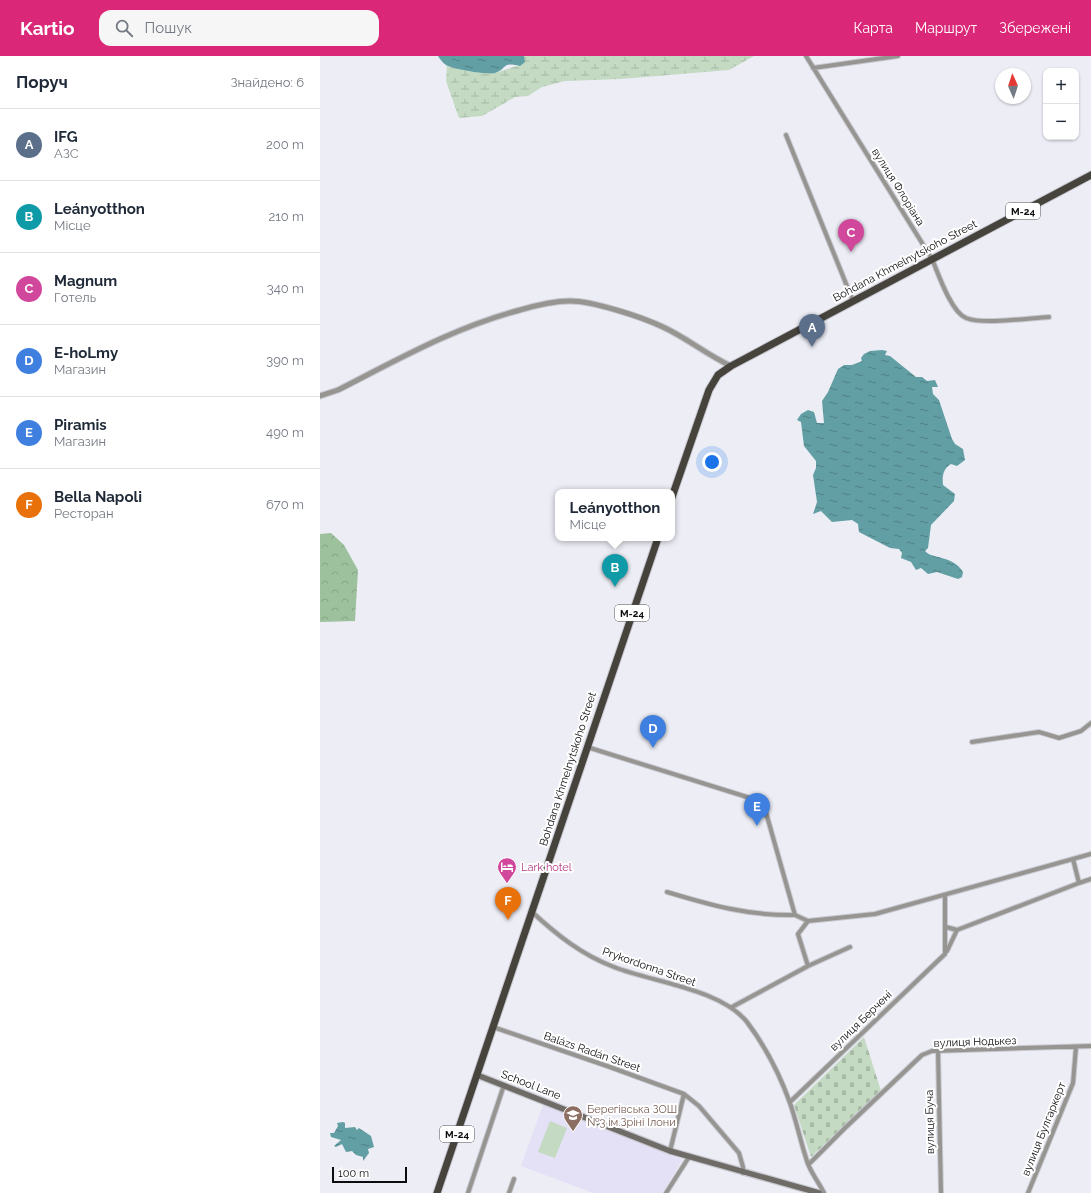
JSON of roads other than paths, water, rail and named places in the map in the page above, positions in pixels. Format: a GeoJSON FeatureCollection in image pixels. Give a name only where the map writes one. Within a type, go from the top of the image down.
{"type":"FeatureCollection","features":[{"type":"Feature","properties":{"kind":"highway","name":"Bohdana Khmelnytskoho Street"},"geometry":{"type":"LineString","coordinates":[[675,489],[709,390],[718,375],[731,366],[1091,175]]}},
{"type":"Feature","properties":{"kind":"highway","name":"Bohdana Khmelnytskoho Street"},"geometry":{"type":"LineString","coordinates":[[477,1075],[657,541]]}},
{"type":"Feature","properties":{"kind":"highway","name":"М-24"},"geometry":{"type":"LineString","coordinates":[[437,1193],[477,1075]]}},
{"type":"Feature","properties":{"kind":"main road","name":"School Lane"},"geometry":{"type":"LineString","coordinates":[[477,1075],[670,1151],[743,1173],[819,1193]]}},
{"type":"Feature","properties":{"kind":"street","name":"вулиця Флоріана"},"geometry":{"type":"LineString","coordinates":[[806,56],[932,259],[946,291],[956,308],[965,318],[987,321],[1049,317]]}},
{"type":"Feature","properties":{"kind":"street"},"geometry":{"type":"LineString","coordinates":[[813,68],[898,56]]}},
{"type":"Feature","properties":{"kind":"street"},"geometry":{"type":"LineString","coordinates":[[786,135],[853,301]]}},
{"type":"Feature","properties":{"kind":"street"},"geometry":{"type":"LineString","coordinates":[[320,396],[338,390],[456,331],[489,318],[549,302],[572,301],[607,307],[663,327],[714,358],[731,366]]}},
{"type":"Feature","properties":{"kind":"street"},"geometry":{"type":"LineString","coordinates":[[972,742],[1039,732],[1059,738],[1081,731],[1091,723]]}},
{"type":"Feature","properties":{"kind":"street"},"geometry":{"type":"LineString","coordinates":[[587,747],[763,802],[795,915]]}},
{"type":"Feature","properties":{"kind":"street"},"geometry":{"type":"LineString","coordinates":[[667,892],[717,907],[768,916],[795,915],[808,921],[875,914],[1091,854]]}},
{"type":"Feature","properties":{"kind":"street"},"geometry":{"type":"LineString","coordinates":[[1073,859],[1079,883]]}},
{"type":"Feature","properties":{"kind":"street"},"geometry":{"type":"LineString","coordinates":[[946,927],[958,930],[1091,879]]}},
{"type":"Feature","properties":{"kind":"street"},"geometry":{"type":"LineString","coordinates":[[945,895],[945,954]]}},
{"type":"Feature","properties":{"kind":"street","name":"Prykordonna Street"},"geometry":{"type":"LineString","coordinates":[[532,912],[558,936],[582,952],[615,968],[676,984],[732,1007],[747,1022],[769,1057],[790,1102],[809,1164],[824,1193]]}},
{"type":"Feature","properties":{"kind":"street"},"geometry":{"type":"LineString","coordinates":[[808,921],[798,934],[808,966]]}},
{"type":"Feature","properties":{"kind":"street","name":"вулиця Берчені"},"geometry":{"type":"LineString","coordinates":[[790,1102],[945,954],[958,930]]}},
{"type":"Feature","properties":{"kind":"street"},"geometry":{"type":"LineString","coordinates":[[732,1007],[808,966],[850,947]]}},
{"type":"Feature","properties":{"kind":"street","name":"Balázs Radán Street"},"geometry":{"type":"LineString","coordinates":[[493,1027],[684,1094],[699,1106],[739,1153],[743,1173]]}},
{"type":"Feature","properties":{"kind":"street","name":"вулиця Нодькез"},"geometry":{"type":"LineString","coordinates":[[809,1164],[846,1126],[922,1055],[938,1051],[1076,1048],[1091,1046]]}},
{"type":"Feature","properties":{"kind":"street","name":"вулиця Булгаркерт"},"geometry":{"type":"LineString","coordinates":[[1028,1193],[1073,1083],[1076,1048]]}},
{"type":"Feature","properties":{"kind":"street","name":"вулиця Буча"},"geometry":{"type":"LineString","coordinates":[[938,1051],[941,1193]]}},
{"type":"Feature","properties":{"kind":"street"},"geometry":{"type":"LineString","coordinates":[[468,1193],[504,1085]]}},
{"type":"Feature","properties":{"kind":"street"},"geometry":{"type":"LineString","coordinates":[[670,1151],[684,1094]]}},
{"type":"Feature","properties":{"kind":"street"},"geometry":{"type":"LineString","coordinates":[[666,1193],[689,1157]]}},
{"type":"Feature","properties":{"kind":"street"},"geometry":{"type":"LineString","coordinates":[[509,1193],[514,1179]]}},
{"type":"Feature","properties":{"kind":"water"},"geometry":{"type":"Polygon","coordinates":[[[438,56],[524,56],[525,62],[520,66],[510,64],[507,65],[495,73],[485,73],[450,67],[446,65],[438,56]]]}},
{"type":"Feature","properties":{"kind":"water"},"geometry":{"type":"Polygon","coordinates":[[[870,351],[887,351],[885,355],[890,356],[916,377],[922,377],[927,381],[935,380],[938,387],[932,387],[933,394],[939,400],[952,439],[955,444],[963,449],[965,460],[957,466],[951,464],[946,468],[944,473],[943,485],[955,494],[954,501],[931,525],[928,548],[925,551],[928,554],[948,560],[959,567],[963,572],[962,577],[958,579],[937,572],[928,574],[921,568],[916,570],[911,562],[901,558],[902,553],[899,549],[890,548],[859,532],[858,524],[852,520],[832,522],[821,511],[813,514],[817,502],[813,475],[816,468],[816,461],[804,446],[801,422],[797,420],[801,414],[808,410],[814,412],[817,423],[824,423],[822,401],[828,392],[838,369],[844,365],[852,365],[862,361],[861,358],[864,354],[870,351]]]}},
{"type":"Feature","properties":{"kind":"water"},"geometry":{"type":"Polygon","coordinates":[[[337,1123],[345,1123],[345,1128],[355,1127],[357,1130],[359,1128],[371,1136],[374,1147],[368,1149],[369,1153],[363,1161],[363,1157],[356,1155],[352,1151],[346,1152],[342,1144],[336,1147],[334,1146],[341,1140],[331,1137],[330,1133],[334,1133],[338,1126],[337,1123]]]}},
{"type":"Feature","properties":{"kind":"place","name":"Magnum"},"geometry":{"type":"Point","coordinates":[851,252]}},
{"type":"Feature","properties":{"kind":"place","name":"IFG"},"geometry":{"type":"Point","coordinates":[812,347]}},
{"type":"Feature","properties":{"kind":"place","name":"Leányotthon"},"geometry":{"type":"Point","coordinates":[615,587]}},
{"type":"Feature","properties":{"kind":"place","name":"E-hoLmy"},"geometry":{"type":"Point","coordinates":[653,748]}},
{"type":"Feature","properties":{"kind":"place","name":"Piramis"},"geometry":{"type":"Point","coordinates":[757,826]}},
{"type":"Feature","properties":{"kind":"place","name":"Lark hotel"},"geometry":{"type":"Point","coordinates":[507,884]}},
{"type":"Feature","properties":{"kind":"place","name":"Bella Napoli"},"geometry":{"type":"Point","coordinates":[508,920]}},
{"type":"Feature","properties":{"kind":"place","name":"Берегівська ЗОШ №3 ім.Зріні Ілони"},"geometry":{"type":"Point","coordinates":[573,1132]}}]}
